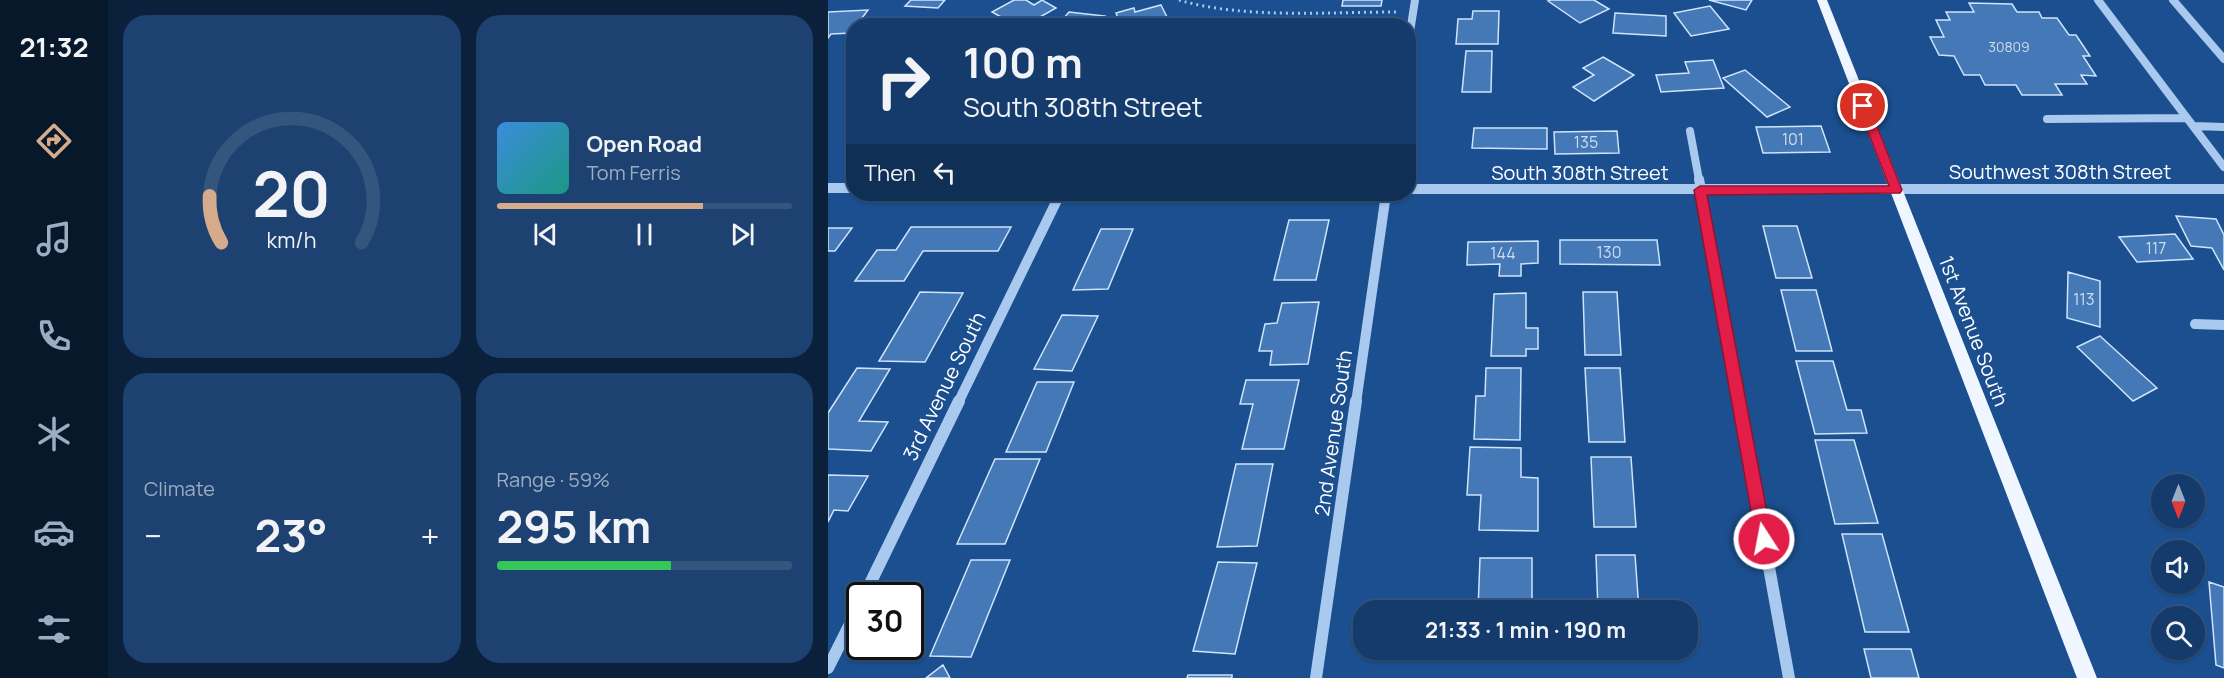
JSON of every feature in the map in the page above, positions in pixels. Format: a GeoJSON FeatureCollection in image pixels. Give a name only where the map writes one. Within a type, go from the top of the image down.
{"type":"FeatureCollection","features":[{"type":"Feature","properties":{"kind":"main road","name":"1st Avenue South"},"geometry":{"type":"LineString","coordinates":[[1822,0],[2087,678]]}},
{"type":"Feature","properties":{"kind":"street"},"geometry":{"type":"LineString","coordinates":[[1413,18],[1415,0]]}},
{"type":"Feature","properties":{"kind":"street"},"geometry":{"type":"LineString","coordinates":[[2098,0],[2224,167]]}},
{"type":"Feature","properties":{"kind":"street"},"geometry":{"type":"LineString","coordinates":[[2173,0],[2224,59]]}},
{"type":"Feature","properties":{"kind":"street"},"geometry":{"type":"LineString","coordinates":[[2047,119],[2187,118]]}},
{"type":"Feature","properties":{"kind":"street"},"geometry":{"type":"LineString","coordinates":[[2193,126],[2224,126]]}},
{"type":"Feature","properties":{"kind":"street"},"geometry":{"type":"LineString","coordinates":[[1690,131],[1789,678]]}},
{"type":"Feature","properties":{"kind":"street"},"geometry":{"type":"LineString","coordinates":[[828,188],[846,188]]}},
{"type":"Feature","properties":{"kind":"street","name":"South 308th Street"},"geometry":{"type":"LineString","coordinates":[[1416,189],[1896,190]]}},
{"type":"Feature","properties":{"kind":"street","name":"Southwest 308th Street"},"geometry":{"type":"LineString","coordinates":[[1896,190],[2224,189]]}},
{"type":"Feature","properties":{"kind":"street","name":"3rd Avenue South"},"geometry":{"type":"LineString","coordinates":[[871,582],[1057,201]]}},
{"type":"Feature","properties":{"kind":"street","name":"2nd Avenue South"},"geometry":{"type":"LineString","coordinates":[[1316,678],[1385,201]]}},
{"type":"Feature","properties":{"kind":"street"},"geometry":{"type":"LineString","coordinates":[[2195,324],[2224,325]]}},
{"type":"Feature","properties":{"kind":"street"},"geometry":{"type":"LineString","coordinates":[[828,668],[834,646],[846,627]]}},
{"type":"Feature","properties":{"kind":"path"},"geometry":{"type":"LineString","coordinates":[[1179,0],[1202,7],[1243,11],[1414,12]]}},
{"type":"Feature","properties":{"kind":"building"},"geometry":{"type":"Polygon","coordinates":[[[911,0],[945,0],[938,8],[905,6],[911,0]]]}},
{"type":"Feature","properties":{"kind":"building"},"geometry":{"type":"Polygon","coordinates":[[[1014,0],[1026,0],[1034,5],[1042,0],[1056,8],[1038,18],[1003,18],[992,12],[1014,0]]]}},
{"type":"Feature","properties":{"kind":"building"},"geometry":{"type":"Polygon","coordinates":[[[1343,0],[1382,0],[1381,6],[1342,6],[1343,0]]]}},
{"type":"Feature","properties":{"kind":"building"},"geometry":{"type":"Polygon","coordinates":[[[1594,0],[1609,9],[1580,23],[1548,1],[1594,0]]]}},
{"type":"Feature","properties":{"kind":"building"},"geometry":{"type":"Polygon","coordinates":[[[1709,0],[1752,0],[1746,10],[1709,0]]]}},
{"type":"Feature","properties":{"kind":"building"},"geometry":{"type":"Polygon","coordinates":[[[1969,3],[2012,4],[2017,12],[2039,12],[2042,18],[2057,18],[2069,35],[2076,35],[2090,56],[2083,56],[2096,76],[2081,75],[2087,84],[2055,84],[2062,95],[2022,95],[2016,85],[1985,85],[1980,75],[1964,75],[1954,56],[1939,55],[1930,37],[1944,37],[1936,20],[1950,20],[1946,12],[1974,12],[1969,3]]]}},
{"type":"Feature","properties":{"kind":"building"},"geometry":{"type":"Polygon","coordinates":[[[1161,5],[1168,18],[1118,18],[1116,13],[1134,8],[1135,12],[1161,5]]]}},
{"type":"Feature","properties":{"kind":"building"},"geometry":{"type":"Polygon","coordinates":[[[1710,6],[1729,29],[1691,36],[1674,13],[1710,6]]]}},
{"type":"Feature","properties":{"kind":"building"},"geometry":{"type":"Polygon","coordinates":[[[868,10],[862,18],[846,18],[846,33],[831,34],[828,38],[828,12],[868,10]]]}},
{"type":"Feature","properties":{"kind":"building"},"geometry":{"type":"Polygon","coordinates":[[[1473,11],[1499,11],[1498,44],[1456,44],[1458,19],[1472,19],[1473,11]]]}},
{"type":"Feature","properties":{"kind":"building"},"geometry":{"type":"Polygon","coordinates":[[[1069,12],[1105,16],[1103,18],[1064,18],[1069,12]]]}},
{"type":"Feature","properties":{"kind":"building"},"geometry":{"type":"Polygon","coordinates":[[[1615,13],[1666,16],[1666,36],[1613,33],[1615,13]]]}},
{"type":"Feature","properties":{"kind":"building"},"geometry":{"type":"Polygon","coordinates":[[[1466,51],[1492,51],[1491,92],[1462,92],[1466,51]]]}},
{"type":"Feature","properties":{"kind":"building"},"geometry":{"type":"Polygon","coordinates":[[[1603,57],[1634,75],[1594,101],[1573,87],[1594,75],[1583,68],[1603,57]]]}},
{"type":"Feature","properties":{"kind":"building"},"geometry":{"type":"Polygon","coordinates":[[[1713,60],[1724,88],[1661,92],[1656,75],[1689,73],[1685,62],[1713,60]]]}},
{"type":"Feature","properties":{"kind":"building"},"geometry":{"type":"Polygon","coordinates":[[[1745,70],[1790,107],[1767,117],[1723,78],[1745,70]]]}},
{"type":"Feature","properties":{"kind":"building"},"geometry":{"type":"Polygon","coordinates":[[[1821,126],[1830,152],[1763,153],[1756,127],[1821,126]]]}},
{"type":"Feature","properties":{"kind":"building"},"geometry":{"type":"Polygon","coordinates":[[[1474,128],[1547,128],[1547,149],[1472,148],[1474,128]]]}},
{"type":"Feature","properties":{"kind":"building"},"geometry":{"type":"Polygon","coordinates":[[[1617,131],[1619,153],[1555,154],[1554,132],[1617,131]]]}},
{"type":"Feature","properties":{"kind":"building"},"geometry":{"type":"Polygon","coordinates":[[[2176,216],[2216,219],[2224,235],[2224,270],[2212,248],[2191,246],[2176,216]]]}},
{"type":"Feature","properties":{"kind":"building"},"geometry":{"type":"Polygon","coordinates":[[[1289,220],[1329,220],[1316,280],[1274,280],[1289,220]]]}},
{"type":"Feature","properties":{"kind":"building"},"geometry":{"type":"Polygon","coordinates":[[[1763,226],[1797,226],[1812,278],[1776,278],[1763,226]]]}},
{"type":"Feature","properties":{"kind":"building"},"geometry":{"type":"Polygon","coordinates":[[[911,227],[1011,227],[998,251],[923,251],[904,281],[855,281],[877,250],[896,250],[911,227]]]}},
{"type":"Feature","properties":{"kind":"building"},"geometry":{"type":"Polygon","coordinates":[[[828,228],[852,228],[835,251],[828,251],[828,228]]]}},
{"type":"Feature","properties":{"kind":"building"},"geometry":{"type":"Polygon","coordinates":[[[1101,229],[1133,229],[1108,289],[1073,290],[1101,229]]]}},
{"type":"Feature","properties":{"kind":"building"},"geometry":{"type":"Polygon","coordinates":[[[2175,234],[2193,259],[2137,262],[2119,237],[2175,234]]]}},
{"type":"Feature","properties":{"kind":"building"},"geometry":{"type":"Polygon","coordinates":[[[1560,240],[1657,240],[1660,265],[1560,264],[1560,240]]]}},
{"type":"Feature","properties":{"kind":"building"},"geometry":{"type":"Polygon","coordinates":[[[1538,241],[1538,263],[1521,264],[1521,276],[1499,276],[1500,264],[1467,265],[1468,242],[1538,241]]]}},
{"type":"Feature","properties":{"kind":"building"},"geometry":{"type":"Polygon","coordinates":[[[2068,272],[2100,281],[2100,327],[2067,318],[2068,272]]]}},
{"type":"Feature","properties":{"kind":"building"},"geometry":{"type":"Polygon","coordinates":[[[1781,290],[1816,290],[1832,351],[1796,351],[1781,290]]]}},
{"type":"Feature","properties":{"kind":"building"},"geometry":{"type":"Polygon","coordinates":[[[920,292],[963,293],[925,362],[879,361],[920,292]]]}},
{"type":"Feature","properties":{"kind":"building"},"geometry":{"type":"Polygon","coordinates":[[[1583,292],[1617,292],[1621,355],[1585,355],[1583,292]]]}},
{"type":"Feature","properties":{"kind":"building"},"geometry":{"type":"Polygon","coordinates":[[[1526,293],[1526,328],[1538,328],[1538,349],[1526,349],[1526,356],[1491,356],[1494,294],[1526,293]]]}},
{"type":"Feature","properties":{"kind":"building"},"geometry":{"type":"Polygon","coordinates":[[[1319,302],[1308,364],[1270,365],[1272,351],[1259,351],[1265,324],[1277,323],[1282,303],[1319,302]]]}},
{"type":"Feature","properties":{"kind":"building"},"geometry":{"type":"Polygon","coordinates":[[[1062,315],[1098,316],[1072,371],[1034,369],[1062,315]]]}},
{"type":"Feature","properties":{"kind":"building"},"geometry":{"type":"Polygon","coordinates":[[[2100,336],[2157,388],[2133,401],[2077,347],[2100,336]]]}},
{"type":"Feature","properties":{"kind":"building"},"geometry":{"type":"Polygon","coordinates":[[[1796,361],[1833,361],[1847,410],[1861,410],[1867,433],[1815,434],[1796,361]]]}},
{"type":"Feature","properties":{"kind":"building"},"geometry":{"type":"Polygon","coordinates":[[[857,368],[890,369],[859,421],[888,422],[871,451],[828,449],[828,413],[857,368]]]}},
{"type":"Feature","properties":{"kind":"building"},"geometry":{"type":"Polygon","coordinates":[[[1486,368],[1521,368],[1520,440],[1474,439],[1476,396],[1485,396],[1486,368]]]}},
{"type":"Feature","properties":{"kind":"building"},"geometry":{"type":"Polygon","coordinates":[[[1585,368],[1620,368],[1625,442],[1589,442],[1585,368]]]}},
{"type":"Feature","properties":{"kind":"building"},"geometry":{"type":"Polygon","coordinates":[[[1246,380],[1299,380],[1284,449],[1242,449],[1253,404],[1240,404],[1246,380]]]}},
{"type":"Feature","properties":{"kind":"building"},"geometry":{"type":"Polygon","coordinates":[[[1037,382],[1074,382],[1046,452],[1006,452],[1037,382]]]}},
{"type":"Feature","properties":{"kind":"building"},"geometry":{"type":"Polygon","coordinates":[[[1815,440],[1854,440],[1878,523],[1835,524],[1815,440]]]}},
{"type":"Feature","properties":{"kind":"building"},"geometry":{"type":"Polygon","coordinates":[[[1470,447],[1521,448],[1521,477],[1538,478],[1538,531],[1479,530],[1481,495],[1467,495],[1470,447]]]}},
{"type":"Feature","properties":{"kind":"building"},"geometry":{"type":"Polygon","coordinates":[[[1591,457],[1631,457],[1636,527],[1594,527],[1591,457]]]}},
{"type":"Feature","properties":{"kind":"building"},"geometry":{"type":"Polygon","coordinates":[[[995,459],[1040,459],[1005,544],[957,544],[995,459]]]}},
{"type":"Feature","properties":{"kind":"building"},"geometry":{"type":"Polygon","coordinates":[[[1236,464],[1273,464],[1257,546],[1217,547],[1236,464]]]}},
{"type":"Feature","properties":{"kind":"building"},"geometry":{"type":"Polygon","coordinates":[[[828,475],[868,476],[848,511],[834,510],[828,522],[828,475]]]}},
{"type":"Feature","properties":{"kind":"building"},"geometry":{"type":"Polygon","coordinates":[[[1842,534],[1882,534],[1909,632],[1865,632],[1842,534]]]}},
{"type":"Feature","properties":{"kind":"building"},"geometry":{"type":"Polygon","coordinates":[[[1596,555],[1635,555],[1638,600],[1598,600],[1596,555]]]}},
{"type":"Feature","properties":{"kind":"building"},"geometry":{"type":"Polygon","coordinates":[[[1480,558],[1532,558],[1532,600],[1478,600],[1480,558]]]}},
{"type":"Feature","properties":{"kind":"building"},"geometry":{"type":"Polygon","coordinates":[[[971,560],[1010,560],[971,657],[930,656],[971,560]]]}},
{"type":"Feature","properties":{"kind":"building"},"geometry":{"type":"Polygon","coordinates":[[[1218,562],[1257,563],[1235,654],[1193,651],[1218,562]]]}},
{"type":"Feature","properties":{"kind":"building"},"geometry":{"type":"Polygon","coordinates":[[[2209,582],[2224,587],[2224,668],[2216,665],[2209,582]]]}},
{"type":"Feature","properties":{"kind":"building"},"geometry":{"type":"Polygon","coordinates":[[[1864,649],[1911,649],[1919,678],[1871,678],[1864,649]]]}},
{"type":"Feature","properties":{"kind":"building"},"geometry":{"type":"Polygon","coordinates":[[[943,665],[950,678],[926,678],[943,665]]]}},
{"type":"Feature","properties":{"kind":"building"},"geometry":{"type":"Polygon","coordinates":[[[1188,675],[1232,675],[1232,678],[1187,678],[1188,675]]]}},
{"type":"Feature","properties":{"kind":"route"},"geometry":{"type":"LineString","coordinates":[[1764,539],[1700,190],[1896,190],[1863,106]]}}]}
